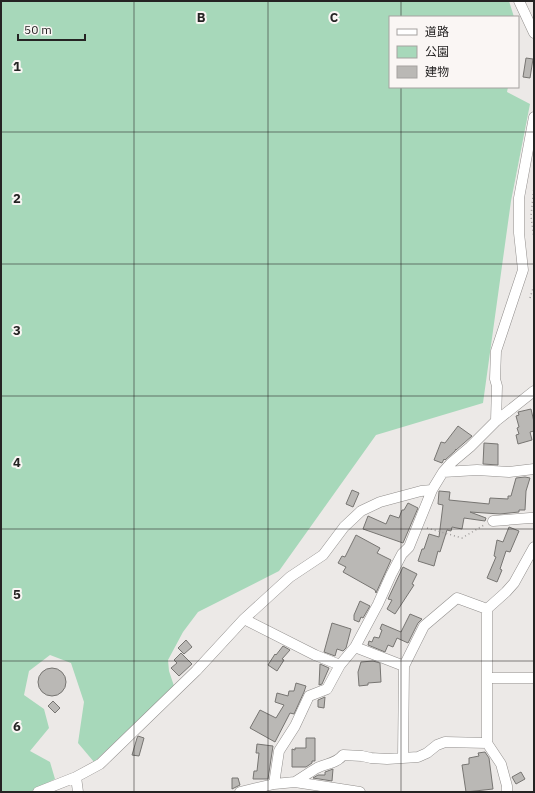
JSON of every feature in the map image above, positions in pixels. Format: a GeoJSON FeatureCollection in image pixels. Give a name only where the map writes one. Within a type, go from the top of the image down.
{"type":"FeatureCollection","features":[{"type":"Feature","properties":{"kind":"street"},"geometry":{"type":"LineString","coordinates":[[519,1],[534,33]]}},
{"type":"Feature","properties":{"kind":"street"},"geometry":{"type":"LineString","coordinates":[[496,421],[496,351],[523,270],[519,233],[519,198],[534,117]]}},
{"type":"Feature","properties":{"kind":"street"},"geometry":{"type":"LineString","coordinates":[[274,784],[279,751],[295,726],[309,696],[327,689],[340,665],[355,648],[402,554],[408,547],[432,490],[443,472],[496,421],[534,391]]}},
{"type":"Feature","properties":{"kind":"street"},"geometry":{"type":"LineString","coordinates":[[443,472],[477,470],[510,472],[534,469]]}},
{"type":"Feature","properties":{"kind":"street"},"geometry":{"type":"LineString","coordinates":[[38,792],[76,777],[100,764],[196,671],[244,619],[290,577],[322,554],[344,527],[361,511],[380,502],[420,491],[432,490]]}},
{"type":"Feature","properties":{"kind":"street"},"geometry":{"type":"LineString","coordinates":[[493,522],[534,518]]}},
{"type":"Feature","properties":{"kind":"street"},"geometry":{"type":"LineString","coordinates":[[507,792],[508,786],[501,764],[487,743],[487,609],[514,583],[534,548]]}},
{"type":"Feature","properties":{"kind":"street"},"geometry":{"type":"LineString","coordinates":[[403,758],[404,666],[424,626],[457,598],[487,609]]}},
{"type":"Feature","properties":{"kind":"street"},"geometry":{"type":"LineString","coordinates":[[244,619],[315,655],[340,665]]}},
{"type":"Feature","properties":{"kind":"street"},"geometry":{"type":"LineString","coordinates":[[355,648],[404,666]]}},
{"type":"Feature","properties":{"kind":"street"},"geometry":{"type":"LineString","coordinates":[[487,678],[534,678]]}},
{"type":"Feature","properties":{"kind":"street"},"geometry":{"type":"LineString","coordinates":[[295,782],[315,769],[338,761],[343,755],[388,759],[418,757],[445,742],[487,743]]}},
{"type":"Feature","properties":{"kind":"street"},"geometry":{"type":"LineString","coordinates":[[76,777],[78,792]]}},
{"type":"Feature","properties":{"kind":"street"},"geometry":{"type":"LineString","coordinates":[[240,792],[274,784],[295,782],[360,792]]}},
{"type":"Feature","properties":{"kind":"path"},"geometry":{"type":"LineString","coordinates":[[534,187],[532,216],[534,240]]}},
{"type":"Feature","properties":{"kind":"path"},"geometry":{"type":"LineString","coordinates":[[530,298],[534,285]]}},
{"type":"Feature","properties":{"kind":"path"},"geometry":{"type":"LineString","coordinates":[[418,525],[462,538],[480,526],[493,522]]}},
{"type":"Feature","properties":{"kind":"green space"},"geometry":{"type":"Polygon","coordinates":[[[1,1],[509,1],[514,16],[389,16],[389,88],[508,88],[507,92],[530,104],[511,201],[483,403],[376,435],[279,571],[198,612],[183,632],[168,660],[169,671],[174,686],[94,762],[78,743],[84,702],[71,663],[50,655],[29,671],[24,695],[44,709],[49,728],[30,751],[50,762],[55,779],[30,792],[1,792],[1,1]]]}},
{"type":"Feature","properties":{"kind":"building"},"geometry":{"type":"Polygon","coordinates":[[[526,58],[533,59],[530,78],[523,77],[526,58]]]}},
{"type":"Feature","properties":{"kind":"building"},"geometry":{"type":"Polygon","coordinates":[[[531,409],[534,422],[534,431],[530,432],[532,440],[518,444],[516,435],[519,434],[517,428],[519,427],[516,416],[519,415],[518,412],[531,409]]]}},
{"type":"Feature","properties":{"kind":"building"},"geometry":{"type":"Polygon","coordinates":[[[458,426],[472,436],[445,460],[444,459],[442,463],[434,460],[441,442],[445,443],[458,426]]]}},
{"type":"Feature","properties":{"kind":"building"},"geometry":{"type":"Polygon","coordinates":[[[484,443],[498,444],[498,465],[483,464],[484,443]]]}},
{"type":"Feature","properties":{"kind":"building"},"geometry":{"type":"Polygon","coordinates":[[[516,478],[530,478],[526,491],[525,510],[500,514],[470,512],[486,518],[485,521],[464,518],[462,529],[452,527],[451,531],[447,530],[440,552],[438,551],[434,566],[418,561],[429,534],[439,537],[443,505],[438,504],[439,491],[450,492],[449,500],[489,504],[490,498],[508,499],[508,496],[511,496],[516,478]]]}},
{"type":"Feature","properties":{"kind":"building"},"geometry":{"type":"Polygon","coordinates":[[[352,490],[359,493],[353,507],[346,504],[352,490]]]}},
{"type":"Feature","properties":{"kind":"building"},"geometry":{"type":"Polygon","coordinates":[[[408,503],[418,508],[403,543],[363,529],[368,516],[386,524],[390,515],[399,518],[402,510],[404,510],[408,503]]]}},
{"type":"Feature","properties":{"kind":"building"},"geometry":{"type":"Polygon","coordinates":[[[509,527],[519,531],[510,552],[506,551],[500,569],[502,570],[497,582],[487,578],[496,557],[494,556],[497,540],[503,542],[509,527]]]}},
{"type":"Feature","properties":{"kind":"building"},"geometry":{"type":"Polygon","coordinates":[[[356,535],[380,548],[377,553],[391,560],[376,593],[375,590],[343,572],[346,567],[338,563],[342,556],[345,557],[356,535]]]}},
{"type":"Feature","properties":{"kind":"building"},"geometry":{"type":"Polygon","coordinates":[[[403,567],[417,574],[412,584],[414,585],[395,614],[387,609],[392,600],[388,599],[403,567]]]}},
{"type":"Feature","properties":{"kind":"building"},"geometry":{"type":"Polygon","coordinates":[[[360,601],[370,606],[359,622],[354,620],[354,615],[360,601]]]}},
{"type":"Feature","properties":{"kind":"building"},"geometry":{"type":"Polygon","coordinates":[[[410,614],[422,619],[418,623],[408,643],[397,638],[393,647],[388,645],[385,652],[368,645],[369,641],[372,642],[374,637],[379,638],[382,630],[380,629],[382,624],[401,632],[410,614]]]}},
{"type":"Feature","properties":{"kind":"building"},"geometry":{"type":"Polygon","coordinates":[[[332,623],[351,629],[346,648],[343,651],[337,649],[335,656],[324,652],[332,623]]]}},
{"type":"Feature","properties":{"kind":"building"},"geometry":{"type":"Polygon","coordinates":[[[186,640],[192,647],[184,654],[178,648],[186,640]]]}},
{"type":"Feature","properties":{"kind":"building"},"geometry":{"type":"Polygon","coordinates":[[[283,646],[290,650],[282,659],[284,660],[277,671],[268,665],[275,654],[276,655],[283,646]]]}},
{"type":"Feature","properties":{"kind":"building"},"geometry":{"type":"Polygon","coordinates":[[[181,653],[192,664],[179,676],[171,668],[177,663],[174,660],[181,653]]]}},
{"type":"Feature","properties":{"kind":"building"},"geometry":{"type":"Polygon","coordinates":[[[373,661],[380,663],[381,682],[368,683],[368,685],[359,686],[358,672],[361,662],[373,661]]]}},
{"type":"Feature","properties":{"kind":"building"},"geometry":{"type":"Polygon","coordinates":[[[320,664],[329,668],[322,684],[319,685],[320,664]]]}},
{"type":"Feature","properties":{"kind":"building"},"geometry":{"type":"Polygon","coordinates":[[[52,668],[62,672],[66,682],[62,692],[52,696],[42,692],[38,682],[42,672],[52,668]]]}},
{"type":"Feature","properties":{"kind":"building"},"geometry":{"type":"Polygon","coordinates":[[[296,683],[306,686],[304,692],[294,714],[290,713],[275,742],[250,728],[260,710],[276,718],[284,705],[275,702],[277,693],[288,696],[289,691],[294,691],[296,683]]]}},
{"type":"Feature","properties":{"kind":"building"},"geometry":{"type":"Polygon","coordinates":[[[325,697],[324,708],[318,707],[318,700],[325,697]]]}},
{"type":"Feature","properties":{"kind":"building"},"geometry":{"type":"Polygon","coordinates":[[[53,701],[60,708],[55,713],[48,706],[53,701]]]}},
{"type":"Feature","properties":{"kind":"building"},"geometry":{"type":"Polygon","coordinates":[[[138,736],[144,738],[139,756],[132,755],[138,736]]]}},
{"type":"Feature","properties":{"kind":"building"},"geometry":{"type":"Polygon","coordinates":[[[306,738],[315,738],[315,761],[312,761],[312,763],[306,767],[292,767],[292,749],[295,750],[295,748],[306,748],[306,738]]]}},
{"type":"Feature","properties":{"kind":"building"},"geometry":{"type":"Polygon","coordinates":[[[257,744],[273,746],[268,779],[253,779],[254,771],[257,771],[259,753],[256,753],[257,744]]]}},
{"type":"Feature","properties":{"kind":"building"},"geometry":{"type":"Polygon","coordinates":[[[485,752],[489,758],[493,789],[466,792],[462,765],[469,764],[469,758],[479,756],[478,753],[485,752]]]}},
{"type":"Feature","properties":{"kind":"building"},"geometry":{"type":"Polygon","coordinates":[[[333,769],[332,781],[313,778],[318,775],[325,775],[325,772],[333,769]]]}},
{"type":"Feature","properties":{"kind":"building"},"geometry":{"type":"Polygon","coordinates":[[[521,772],[525,779],[516,784],[512,777],[521,772]]]}},
{"type":"Feature","properties":{"kind":"building"},"geometry":{"type":"Polygon","coordinates":[[[232,778],[238,778],[240,785],[232,789],[232,778]]]}}]}
